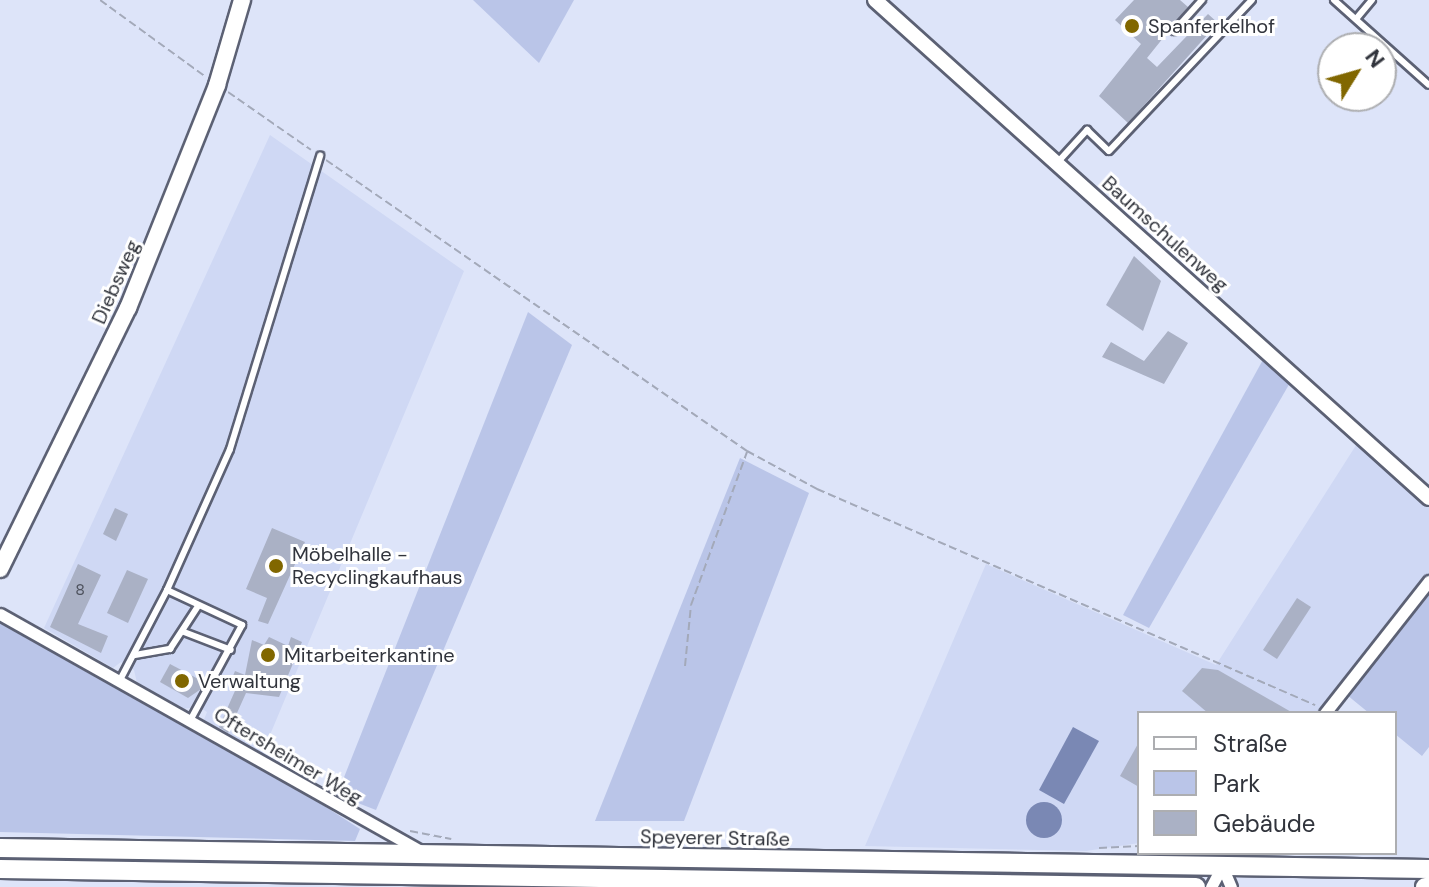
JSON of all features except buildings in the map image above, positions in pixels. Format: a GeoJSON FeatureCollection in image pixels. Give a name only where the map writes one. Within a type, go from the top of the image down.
{"type":"FeatureCollection","features":[{"type":"Feature","properties":{"kind":"main road","name":"Diebsweg"},"geometry":{"type":"LineString","coordinates":[[0,569],[128,308],[217,85],[242,0]]}},
{"type":"Feature","properties":{"kind":"main road","name":"Speyerer Straße"},"geometry":{"type":"LineString","coordinates":[[0,848],[1429,869]]}},
{"type":"Feature","properties":{"kind":"main road","name":"Speyerer Straße"},"geometry":{"type":"LineString","coordinates":[[0,869],[1196,887]]}},
{"type":"Feature","properties":{"kind":"street","name":"Baumschulenweg"},"geometry":{"type":"LineString","coordinates":[[875,0],[1429,498]]}},
{"type":"Feature","properties":{"kind":"street"},"geometry":{"type":"LineString","coordinates":[[1327,711],[1429,581]]}},
{"type":"Feature","properties":{"kind":"street","name":"Oftersheimer Weg"},"geometry":{"type":"LineString","coordinates":[[0,614],[191,719],[349,813],[433,856]]}},
{"type":"Feature","properties":{"kind":"street"},"geometry":{"type":"LineString","coordinates":[[1211,887],[1222,866]]}},
{"type":"Feature","properties":{"kind":"street"},"geometry":{"type":"LineString","coordinates":[[1222,866],[1231,887]]}},
{"type":"Feature","properties":{"kind":"lane"},"geometry":{"type":"LineString","coordinates":[[1174,31],[1202,0]]}},
{"type":"Feature","properties":{"kind":"lane"},"geometry":{"type":"LineString","coordinates":[[1057,163],[1087,130],[1109,151],[1252,0]]}},
{"type":"Feature","properties":{"kind":"lane"},"geometry":{"type":"LineString","coordinates":[[1334,0],[1429,85]]}},
{"type":"Feature","properties":{"kind":"lane"},"geometry":{"type":"LineString","coordinates":[[1356,19],[1372,0]]}},
{"type":"Feature","properties":{"kind":"lane"},"geometry":{"type":"LineString","coordinates":[[120,680],[167,590],[230,449],[320,156]]}},
{"type":"Feature","properties":{"kind":"lane"},"geometry":{"type":"LineString","coordinates":[[167,590],[242,625],[191,719]]}},
{"type":"Feature","properties":{"kind":"lane"},"geometry":{"type":"LineString","coordinates":[[135,655],[170,649],[184,632],[198,606]]}},
{"type":"Feature","properties":{"kind":"lane"},"geometry":{"type":"LineString","coordinates":[[184,632],[231,650]]}},
{"type":"Feature","properties":{"kind":"path"},"geometry":{"type":"LineString","coordinates":[[100,0],[217,85],[747,451],[817,489],[1324,711]]}},
{"type":"Feature","properties":{"kind":"path"},"geometry":{"type":"LineString","coordinates":[[685,666],[691,605],[747,451]]}},
{"type":"Feature","properties":{"kind":"shaded area"},"geometry":{"type":"Polygon","coordinates":[[[270,135],[464,271],[262,754],[203,722],[207,712],[199,707],[181,709],[137,683],[134,670],[121,662],[113,668],[44,628],[270,135]]]}},
{"type":"Feature","properties":{"kind":"shaded area"},"geometry":{"type":"Polygon","coordinates":[[[1360,439],[1429,504],[1429,574],[1320,711],[1137,711],[1137,843],[1086,851],[865,846],[986,564],[1216,665],[1360,439]]]}},
{"type":"Feature","properties":{"kind":"shaded area"},"geometry":{"type":"Polygon","coordinates":[[[1073,727],[1099,741],[1064,804],[1039,790],[1073,727]]]}},
{"type":"Feature","properties":{"kind":"shaded area"},"geometry":{"type":"Polygon","coordinates":[[[1044,802],[1057,807],[1062,820],[1057,833],[1044,838],[1031,833],[1026,820],[1031,807],[1044,802]]]}},
{"type":"Feature","properties":{"kind":"green space"},"geometry":{"type":"Polygon","coordinates":[[[473,0],[574,0],[539,63],[473,0]]]}},
{"type":"Feature","properties":{"kind":"green space"},"geometry":{"type":"Polygon","coordinates":[[[528,312],[572,345],[376,810],[337,795],[528,312]]]}},
{"type":"Feature","properties":{"kind":"green space"},"geometry":{"type":"Polygon","coordinates":[[[1265,356],[1291,381],[1149,628],[1123,615],[1265,356]]]}},
{"type":"Feature","properties":{"kind":"green space"},"geometry":{"type":"Polygon","coordinates":[[[740,458],[809,493],[684,821],[595,821],[740,458]]]}},
{"type":"Feature","properties":{"kind":"green space"},"geometry":{"type":"Polygon","coordinates":[[[1429,592],[1429,747],[1422,756],[1397,736],[1397,711],[1367,711],[1347,695],[1429,592]]]}},
{"type":"Feature","properties":{"kind":"green space"},"geometry":{"type":"Polygon","coordinates":[[[0,618],[278,776],[360,829],[355,841],[0,832],[0,618]]]}},
{"type":"Feature","properties":{"kind":"place","name":"Spanferkelhof"},"geometry":{"type":"Point","coordinates":[1132,26]}},
{"type":"Feature","properties":{"kind":"place","name":"Möbelhalle - Recyclingkaufhaus"},"geometry":{"type":"Point","coordinates":[276,566]}},
{"type":"Feature","properties":{"kind":"place","name":"Mitarbeiterkantine"},"geometry":{"type":"Point","coordinates":[268,655]}},
{"type":"Feature","properties":{"kind":"place","name":"Verwaltung"},"geometry":{"type":"Point","coordinates":[182,681]}}]}
